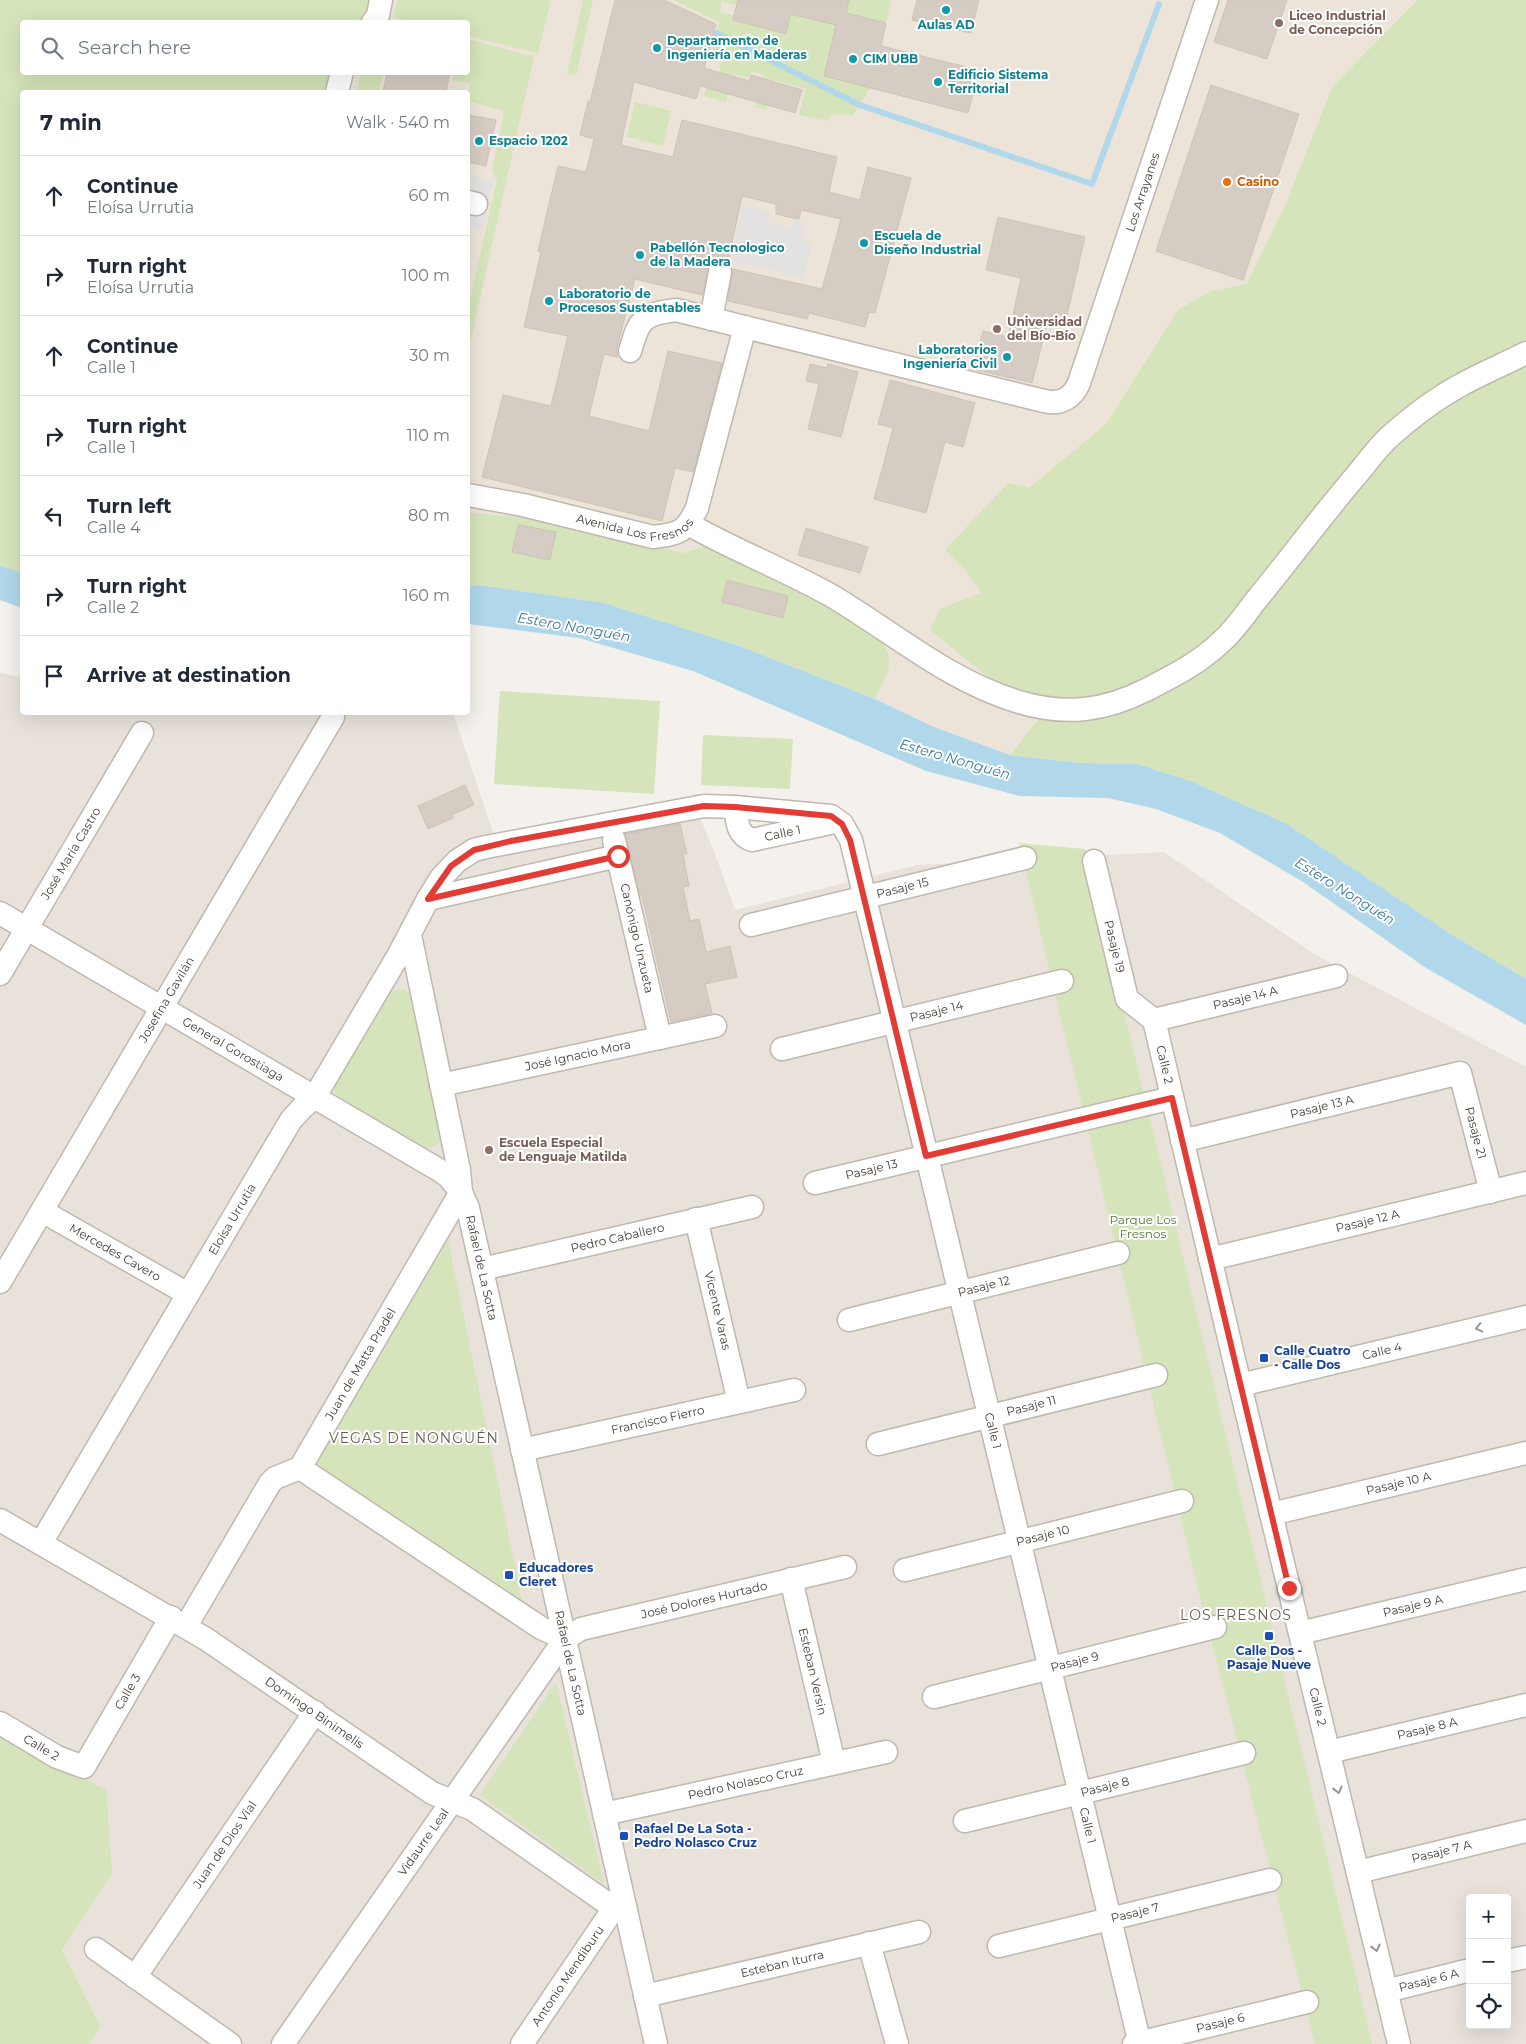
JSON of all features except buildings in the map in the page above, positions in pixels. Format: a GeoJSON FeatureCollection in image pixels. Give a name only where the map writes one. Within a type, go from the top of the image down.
{"type":"FeatureCollection","features":[{"type":"Feature","properties":{"kind":"street"},"geometry":{"type":"LineString","coordinates":[[374,20],[378,15],[381,0]]}},
{"type":"Feature","properties":{"kind":"street","name":"Los Arrayanes"},"geometry":{"type":"LineString","coordinates":[[746,328],[1051,403],[1071,396],[1079,383],[1207,0]]}},
{"type":"Feature","properties":{"kind":"street"},"geometry":{"type":"LineString","coordinates":[[338,90],[341,75]]}},
{"type":"Feature","properties":{"kind":"street"},"geometry":{"type":"LineString","coordinates":[[711,319],[720,272]]}},
{"type":"Feature","properties":{"kind":"street"},"geometry":{"type":"LineString","coordinates":[[630,351],[636,332],[644,320],[654,313],[676,310],[746,328]]}},
{"type":"Feature","properties":{"kind":"street","name":"Avenida Los Fresnos"},"geometry":{"type":"LineString","coordinates":[[470,495],[523,505],[653,537],[672,535],[690,525],[697,508],[746,328]]}},
{"type":"Feature","properties":{"kind":"street"},"geometry":{"type":"LineString","coordinates":[[690,525],[724,544],[828,594],[876,623],[946,671],[968,683],[1010,699],[1047,708],[1085,709],[1105,706],[1123,702],[1189,669],[1223,641],[1286,564],[1320,518],[1385,442],[1406,422],[1461,385],[1526,353]]}},
{"type":"Feature","properties":{"kind":"street","name":"Josefina Gavilán"},"geometry":{"type":"LineString","coordinates":[[0,1282],[333,717]]}},
{"type":"Feature","properties":{"kind":"street","name":"José María Castro"},"geometry":{"type":"LineString","coordinates":[[0,974],[142,733]]}},
{"type":"Feature","properties":{"kind":"street","name":"Eloísa Urrutia"},"geometry":{"type":"LineString","coordinates":[[41,1543],[291,1120],[314,1098],[410,935],[428,899],[441,878],[457,861],[474,850],[486,847],[704,806],[735,807]]}},
{"type":"Feature","properties":{"kind":"street","name":"Calle 1"},"geometry":{"type":"LineString","coordinates":[[838,821],[752,840],[741,834],[735,807],[823,814],[838,821],[848,834],[1050,1668],[1138,2044]]}},
{"type":"Feature","properties":{"kind":"street","name":"Canónigo Unzueta"},"geometry":{"type":"LineString","coordinates":[[428,899],[616,848],[660,1038]]}},
{"type":"Feature","properties":{"kind":"street","name":"Pasaje 15"},"geometry":{"type":"LineString","coordinates":[[751,925],[1025,858]]}},
{"type":"Feature","properties":{"kind":"street","name":"Pasaje 19"},"geometry":{"type":"LineString","coordinates":[[1094,861],[1127,999],[1154,1020]]}},
{"type":"Feature","properties":{"kind":"street","name":"General Gorostiaga"},"geometry":{"type":"LineString","coordinates":[[0,913],[161,1009],[426,1162],[448,1176],[462,1192]]}},
{"type":"Feature","properties":{"kind":"street","name":"Rafael de La Sotta"},"geometry":{"type":"LineString","coordinates":[[410,935],[462,1192],[468,1208],[482,1269],[604,1814],[620,1908],[645,1996],[656,2044]]}},
{"type":"Feature","properties":{"kind":"street","name":"Pasaje 14 A"},"geometry":{"type":"LineString","coordinates":[[1154,1020],[1336,976]]}},
{"type":"Feature","properties":{"kind":"street","name":"Pasaje 14"},"geometry":{"type":"LineString","coordinates":[[782,1049],[1062,982]]}},
{"type":"Feature","properties":{"kind":"street","name":"Calle 2"},"geometry":{"type":"LineString","coordinates":[[1154,1020],[1240,1386],[1399,2044]]}},
{"type":"Feature","properties":{"kind":"street","name":"José Ignacio Mora"},"geometry":{"type":"LineString","coordinates":[[441,1085],[715,1026]]}},
{"type":"Feature","properties":{"kind":"street","name":"Pasaje 13 A"},"geometry":{"type":"LineString","coordinates":[[1182,1142],[1460,1073]]}},
{"type":"Feature","properties":{"kind":"street","name":"Pasaje 21"},"geometry":{"type":"LineString","coordinates":[[1460,1073],[1491,1192]]}},
{"type":"Feature","properties":{"kind":"street"},"geometry":{"type":"LineString","coordinates":[[926,1156],[1172,1098]]}},
{"type":"Feature","properties":{"kind":"street"},"geometry":{"type":"LineString","coordinates":[[426,1162],[440,1155],[452,1138]]}},
{"type":"Feature","properties":{"kind":"street","name":"Pasaje 13"},"geometry":{"type":"LineString","coordinates":[[815,1183],[926,1156]]}},
{"type":"Feature","properties":{"kind":"street","name":"Pasaje 12 A"},"geometry":{"type":"LineString","coordinates":[[1210,1259],[1526,1183]]}},
{"type":"Feature","properties":{"kind":"street","name":"Juan de Matta Pradel"},"geometry":{"type":"LineString","coordinates":[[300,1468],[462,1192]]}},
{"type":"Feature","properties":{"kind":"street","name":"Pedro Caballero"},"geometry":{"type":"LineString","coordinates":[[482,1269],[752,1206]]}},
{"type":"Feature","properties":{"kind":"street","name":"Mercedes Cavero"},"geometry":{"type":"LineString","coordinates":[[42,1211],[188,1294]]}},
{"type":"Feature","properties":{"kind":"street","name":"Vicente Varas"},"geometry":{"type":"LineString","coordinates":[[696,1219],[739,1402]]}},
{"type":"Feature","properties":{"kind":"street","name":"Pasaje 12"},"geometry":{"type":"LineString","coordinates":[[848,1320],[1118,1253]]}},
{"type":"Feature","properties":{"kind":"street","name":"Calle 4"},"geometry":{"type":"LineString","coordinates":[[1240,1386],[1526,1317]]}},
{"type":"Feature","properties":{"kind":"street","name":"Pasaje 11"},"geometry":{"type":"LineString","coordinates":[[878,1444],[1156,1376]]}},
{"type":"Feature","properties":{"kind":"street","name":"Francisco Fierro"},"geometry":{"type":"LineString","coordinates":[[522,1450],[794,1390]]}},
{"type":"Feature","properties":{"kind":"street","name":"Pasaje 10 A"},"geometry":{"type":"LineString","coordinates":[[1271,1514],[1526,1453]]}},
{"type":"Feature","properties":{"kind":"street"},"geometry":{"type":"LineString","coordinates":[[179,1621],[270,1483],[275,1478],[300,1468],[541,1628],[565,1639]]}},
{"type":"Feature","properties":{"kind":"street","name":"Pasaje 10"},"geometry":{"type":"LineString","coordinates":[[905,1570],[1182,1501]]}},
{"type":"Feature","properties":{"kind":"street","name":"Domingo Binimelis"},"geometry":{"type":"LineString","coordinates":[[0,1520],[179,1621],[432,1793],[472,1809],[620,1908]]}},
{"type":"Feature","properties":{"kind":"street","name":"José Dolores Hurtado"},"geometry":{"type":"LineString","coordinates":[[565,1639],[581,1629],[844,1566]]}},
{"type":"Feature","properties":{"kind":"street","name":"Esteban Versin"},"geometry":{"type":"LineString","coordinates":[[791,1579],[834,1763]]}},
{"type":"Feature","properties":{"kind":"street","name":"Pasaje 9 A"},"geometry":{"type":"LineString","coordinates":[[1300,1633],[1526,1579]]}},
{"type":"Feature","properties":{"kind":"street","name":"Calle 3"},"geometry":{"type":"LineString","coordinates":[[84,1766],[179,1621]]}},
{"type":"Feature","properties":{"kind":"street","name":"Pasaje 9"},"geometry":{"type":"LineString","coordinates":[[934,1696],[1216,1627]]}},
{"type":"Feature","properties":{"kind":"street","name":"Vidaurre Leal"},"geometry":{"type":"LineString","coordinates":[[283,2044],[565,1639]]}},
{"type":"Feature","properties":{"kind":"street","name":"Pasaje 8 A"},"geometry":{"type":"LineString","coordinates":[[1329,1752],[1526,1705]]}},
{"type":"Feature","properties":{"kind":"street","name":"Juan de Dios Vial"},"geometry":{"type":"LineString","coordinates":[[135,1977],[315,1712]]}},
{"type":"Feature","properties":{"kind":"street","name":"Calle 2"},"geometry":{"type":"LineString","coordinates":[[0,1723],[58,1756],[84,1766]]}},
{"type":"Feature","properties":{"kind":"street","name":"Pedro Nolasco Cruz"},"geometry":{"type":"LineString","coordinates":[[604,1814],[886,1752]]}},
{"type":"Feature","properties":{"kind":"street","name":"Pasaje 8"},"geometry":{"type":"LineString","coordinates":[[965,1821],[1244,1753]]}},
{"type":"Feature","properties":{"kind":"street","name":"Pasaje 7 A"},"geometry":{"type":"LineString","coordinates":[[1358,1872],[1526,1831]]}},
{"type":"Feature","properties":{"kind":"street","name":"Pasaje 7"},"geometry":{"type":"LineString","coordinates":[[999,1946],[1270,1880]]}},
{"type":"Feature","properties":{"kind":"street","name":"Antonio Mendiburu"},"geometry":{"type":"LineString","coordinates":[[522,2044],[620,1908]]}},
{"type":"Feature","properties":{"kind":"street","name":"Esteban Iturra"},"geometry":{"type":"LineString","coordinates":[[645,1996],[920,1932]]}},
{"type":"Feature","properties":{"kind":"street"},"geometry":{"type":"LineString","coordinates":[[869,1943],[897,2044]]}},
{"type":"Feature","properties":{"kind":"street"},"geometry":{"type":"LineString","coordinates":[[96,1949],[230,2044]]}},
{"type":"Feature","properties":{"kind":"street"},"geometry":{"type":"LineString","coordinates":[[1511,1960],[1526,1957]]}},
{"type":"Feature","properties":{"kind":"street","name":"Pasaje 6 A"},"geometry":{"type":"LineString","coordinates":[[1386,1990],[1466,1971]]}},
{"type":"Feature","properties":{"kind":"street","name":"Pasaje 6"},"geometry":{"type":"LineString","coordinates":[[1138,2044],[1306,2002]]}},
{"type":"Feature","properties":{"kind":"shaded area","name":"Universidad del Bío-Bío"},"geometry":{"type":"Polygon","coordinates":[[[0,0],[1526,0],[1526,979],[1452,935],[1287,824],[1190,781],[1137,764],[1010,755],[934,727],[875,699],[739,646],[604,603],[485,586],[470,586],[470,90],[20,90],[20,572],[0,566],[0,0]]]}},
{"type":"Feature","properties":{"kind":"shaded area"},"geometry":{"type":"Polygon","coordinates":[[[470,176],[494,182],[482,230],[470,227],[470,176]]]}},
{"type":"Feature","properties":{"kind":"shaded area"},"geometry":{"type":"Polygon","coordinates":[[[742,206],[770,212],[769,222],[791,228],[794,219],[805,221],[801,240],[812,243],[804,278],[732,261],[742,206]]]}},
{"type":"Feature","properties":{"kind":"shaded area"},"geometry":{"type":"Polygon","coordinates":[[[0,673],[20,677],[20,715],[454,715],[493,832],[509,848],[699,815],[735,910],[917,865],[1164,852],[1314,954],[1526,1067],[1526,2044],[89,2044],[101,2027],[62,1950],[112,1874],[0,1735],[0,673]]]}},
{"type":"Feature","properties":{"kind":"green space"},"geometry":{"type":"Polygon","coordinates":[[[0,0],[371,0],[366,20],[20,20],[20,75],[333,75],[330,90],[20,90],[20,572],[0,566],[0,0]]]}},
{"type":"Feature","properties":{"kind":"green space"},"geometry":{"type":"Polygon","coordinates":[[[398,0],[551,0],[538,53],[470,36],[470,20],[404,20],[393,17],[398,0]]]}},
{"type":"Feature","properties":{"kind":"green space"},"geometry":{"type":"Polygon","coordinates":[[[583,0],[593,0],[576,76],[567,74],[583,0]]]}},
{"type":"Feature","properties":{"kind":"green space"},"geometry":{"type":"Polygon","coordinates":[[[674,0],[738,0],[737,5],[722,2],[720,12],[743,17],[753,0],[747,24],[785,33],[794,0],[806,18],[842,27],[849,0],[891,0],[886,23],[864,17],[861,26],[833,36],[824,76],[871,87],[853,115],[833,114],[827,121],[799,115],[806,89],[774,80],[766,110],[755,107],[764,75],[751,71],[749,78],[733,74],[726,102],[704,96],[709,78],[717,80],[723,57],[711,53],[719,22],[674,0]]]}},
{"type":"Feature","properties":{"kind":"green space"},"geometry":{"type":"Polygon","coordinates":[[[1418,0],[1526,0],[1526,979],[1452,935],[1287,824],[1190,781],[1137,764],[1079,763],[1010,755],[1046,710],[996,684],[930,630],[940,609],[981,593],[967,572],[945,550],[1008,483],[1029,488],[1106,424],[1179,309],[1212,291],[1247,284],[1288,199],[1332,87],[1418,0]]]}},
{"type":"Feature","properties":{"kind":"green space"},"geometry":{"type":"Polygon","coordinates":[[[470,40],[534,57],[470,343],[470,300],[497,180],[492,171],[504,111],[470,102],[470,84],[452,80],[453,75],[470,75],[470,40]]]}},
{"type":"Feature","properties":{"kind":"green space"},"geometry":{"type":"Polygon","coordinates":[[[383,75],[379,90],[357,90],[360,76],[383,75]]]}},
{"type":"Feature","properties":{"kind":"green space"},"geometry":{"type":"Polygon","coordinates":[[[635,102],[671,111],[663,146],[627,137],[635,102]]]}},
{"type":"Feature","properties":{"kind":"green space"},"geometry":{"type":"Polygon","coordinates":[[[470,512],[525,518],[683,553],[707,546],[878,629],[889,658],[888,671],[875,699],[739,646],[604,603],[485,586],[470,586],[470,512]]]}},
{"type":"Feature","properties":{"kind":"green space"},"geometry":{"type":"Polygon","coordinates":[[[500,691],[660,701],[654,794],[494,784],[500,691]]]}},
{"type":"Feature","properties":{"kind":"green space"},"geometry":{"type":"Polygon","coordinates":[[[703,735],[793,739],[790,789],[701,785],[703,735]]]}},
{"type":"Feature","properties":{"kind":"green space","name":"Parque Los Fresnos"},"geometry":{"type":"Polygon","coordinates":[[[1019,843],[1085,849],[1372,2044],[1315,2044],[1194,1573],[1019,843]]]}},
{"type":"Feature","properties":{"kind":"green space"},"geometry":{"type":"Polygon","coordinates":[[[403,989],[410,995],[441,1141],[428,1150],[336,1096],[333,1085],[392,991],[403,989]]]}},
{"type":"Feature","properties":{"kind":"green space"},"geometry":{"type":"Polygon","coordinates":[[[448,1240],[523,1605],[316,1464],[448,1240]]]}},
{"type":"Feature","properties":{"kind":"green space"},"geometry":{"type":"Polygon","coordinates":[[[556,1682],[604,1884],[480,1795],[556,1682]]]}},
{"type":"Feature","properties":{"kind":"green space"},"geometry":{"type":"Polygon","coordinates":[[[0,1735],[106,1790],[112,1874],[62,1950],[101,2027],[89,2044],[0,2044],[0,1735]]]}},
{"type":"Feature","properties":{"kind":"water"},"geometry":{"type":"Polygon","coordinates":[[[0,566],[20,572],[20,607],[0,600],[0,566]]]}},
{"type":"Feature","properties":{"kind":"water","name":"Estero Nonguén"},"geometry":{"type":"Polygon","coordinates":[[[470,586],[485,586],[604,603],[739,646],[875,699],[934,727],[1010,755],[1079,763],[1137,764],[1190,781],[1287,824],[1452,935],[1526,979],[1526,1025],[1426,968],[1303,882],[1220,833],[1156,809],[1108,798],[1020,796],[926,771],[693,671],[579,638],[470,624],[470,586]]]}},
{"type":"Feature","properties":{"kind":"waterway"},"geometry":{"type":"LineString","coordinates":[[716,33],[860,105],[1092,184],[1159,4]]}},
{"type":"Feature","properties":{"kind":"place","name":"Aulas AD"},"geometry":{"type":"Point","coordinates":[946,10]}},
{"type":"Feature","properties":{"kind":"place","name":"Liceo Industrial de Concepción"},"geometry":{"type":"Point","coordinates":[1279,23]}},
{"type":"Feature","properties":{"kind":"place","name":"Departamento de Ingeniería en Maderas"},"geometry":{"type":"Point","coordinates":[657,48]}},
{"type":"Feature","properties":{"kind":"place","name":"CIM UBB"},"geometry":{"type":"Point","coordinates":[853,59]}},
{"type":"Feature","properties":{"kind":"place","name":"Edificio Sistema Territorial"},"geometry":{"type":"Point","coordinates":[938,82]}},
{"type":"Feature","properties":{"kind":"place","name":"Espacio 1202"},"geometry":{"type":"Point","coordinates":[479,141]}},
{"type":"Feature","properties":{"kind":"place","name":"Casino"},"geometry":{"type":"Point","coordinates":[1227,182]}},
{"type":"Feature","properties":{"kind":"place","name":"Escuela de Diseño Industrial"},"geometry":{"type":"Point","coordinates":[864,243]}},
{"type":"Feature","properties":{"kind":"place","name":"Pabellón Tecnologico de la Madera"},"geometry":{"type":"Point","coordinates":[640,255]}},
{"type":"Feature","properties":{"kind":"place","name":"Laboratorio de Procesos Sustentables"},"geometry":{"type":"Point","coordinates":[549,301]}},
{"type":"Feature","properties":{"kind":"place","name":"Universidad del Bío-Bío"},"geometry":{"type":"Point","coordinates":[997,329]}},
{"type":"Feature","properties":{"kind":"place","name":"Laboratorios Ingeniería Civil"},"geometry":{"type":"Point","coordinates":[1007,357]}},
{"type":"Feature","properties":{"kind":"place","name":"Escuela Especial de Lenguaje Matilda"},"geometry":{"type":"Point","coordinates":[489,1150]}},
{"type":"Feature","properties":{"kind":"place","name":"Calle Cuatro - Calle Dos"},"geometry":{"type":"Point","coordinates":[1264,1358]}},
{"type":"Feature","properties":{"kind":"place","name":"Educadores Cleret"},"geometry":{"type":"Point","coordinates":[509,1575]}},
{"type":"Feature","properties":{"kind":"place","name":"Calle Dos - Pasaje Nueve"},"geometry":{"type":"Point","coordinates":[1269,1636]}},
{"type":"Feature","properties":{"kind":"place","name":"Rafael De La Sota - Pedro Nolasco Cruz"},"geometry":{"type":"Point","coordinates":[624,1836]}},
{"type":"Feature","properties":{"kind":"district","name":"VEGAS DE NONGUÉN"},"geometry":{"type":"Point","coordinates":[414,1438]}},
{"type":"Feature","properties":{"kind":"district","name":"LOS FRESNOS"},"geometry":{"type":"Point","coordinates":[1236,1615]}},
{"type":"Feature","properties":{"kind":"route"},"geometry":{"type":"LineString","coordinates":[[618,856],[428,899],[451,866],[464,856],[474,850],[511,841],[673,811],[716,805],[831,816],[842,824],[850,840],[926,1156],[1172,1098],[1289,1588]]}}]}
